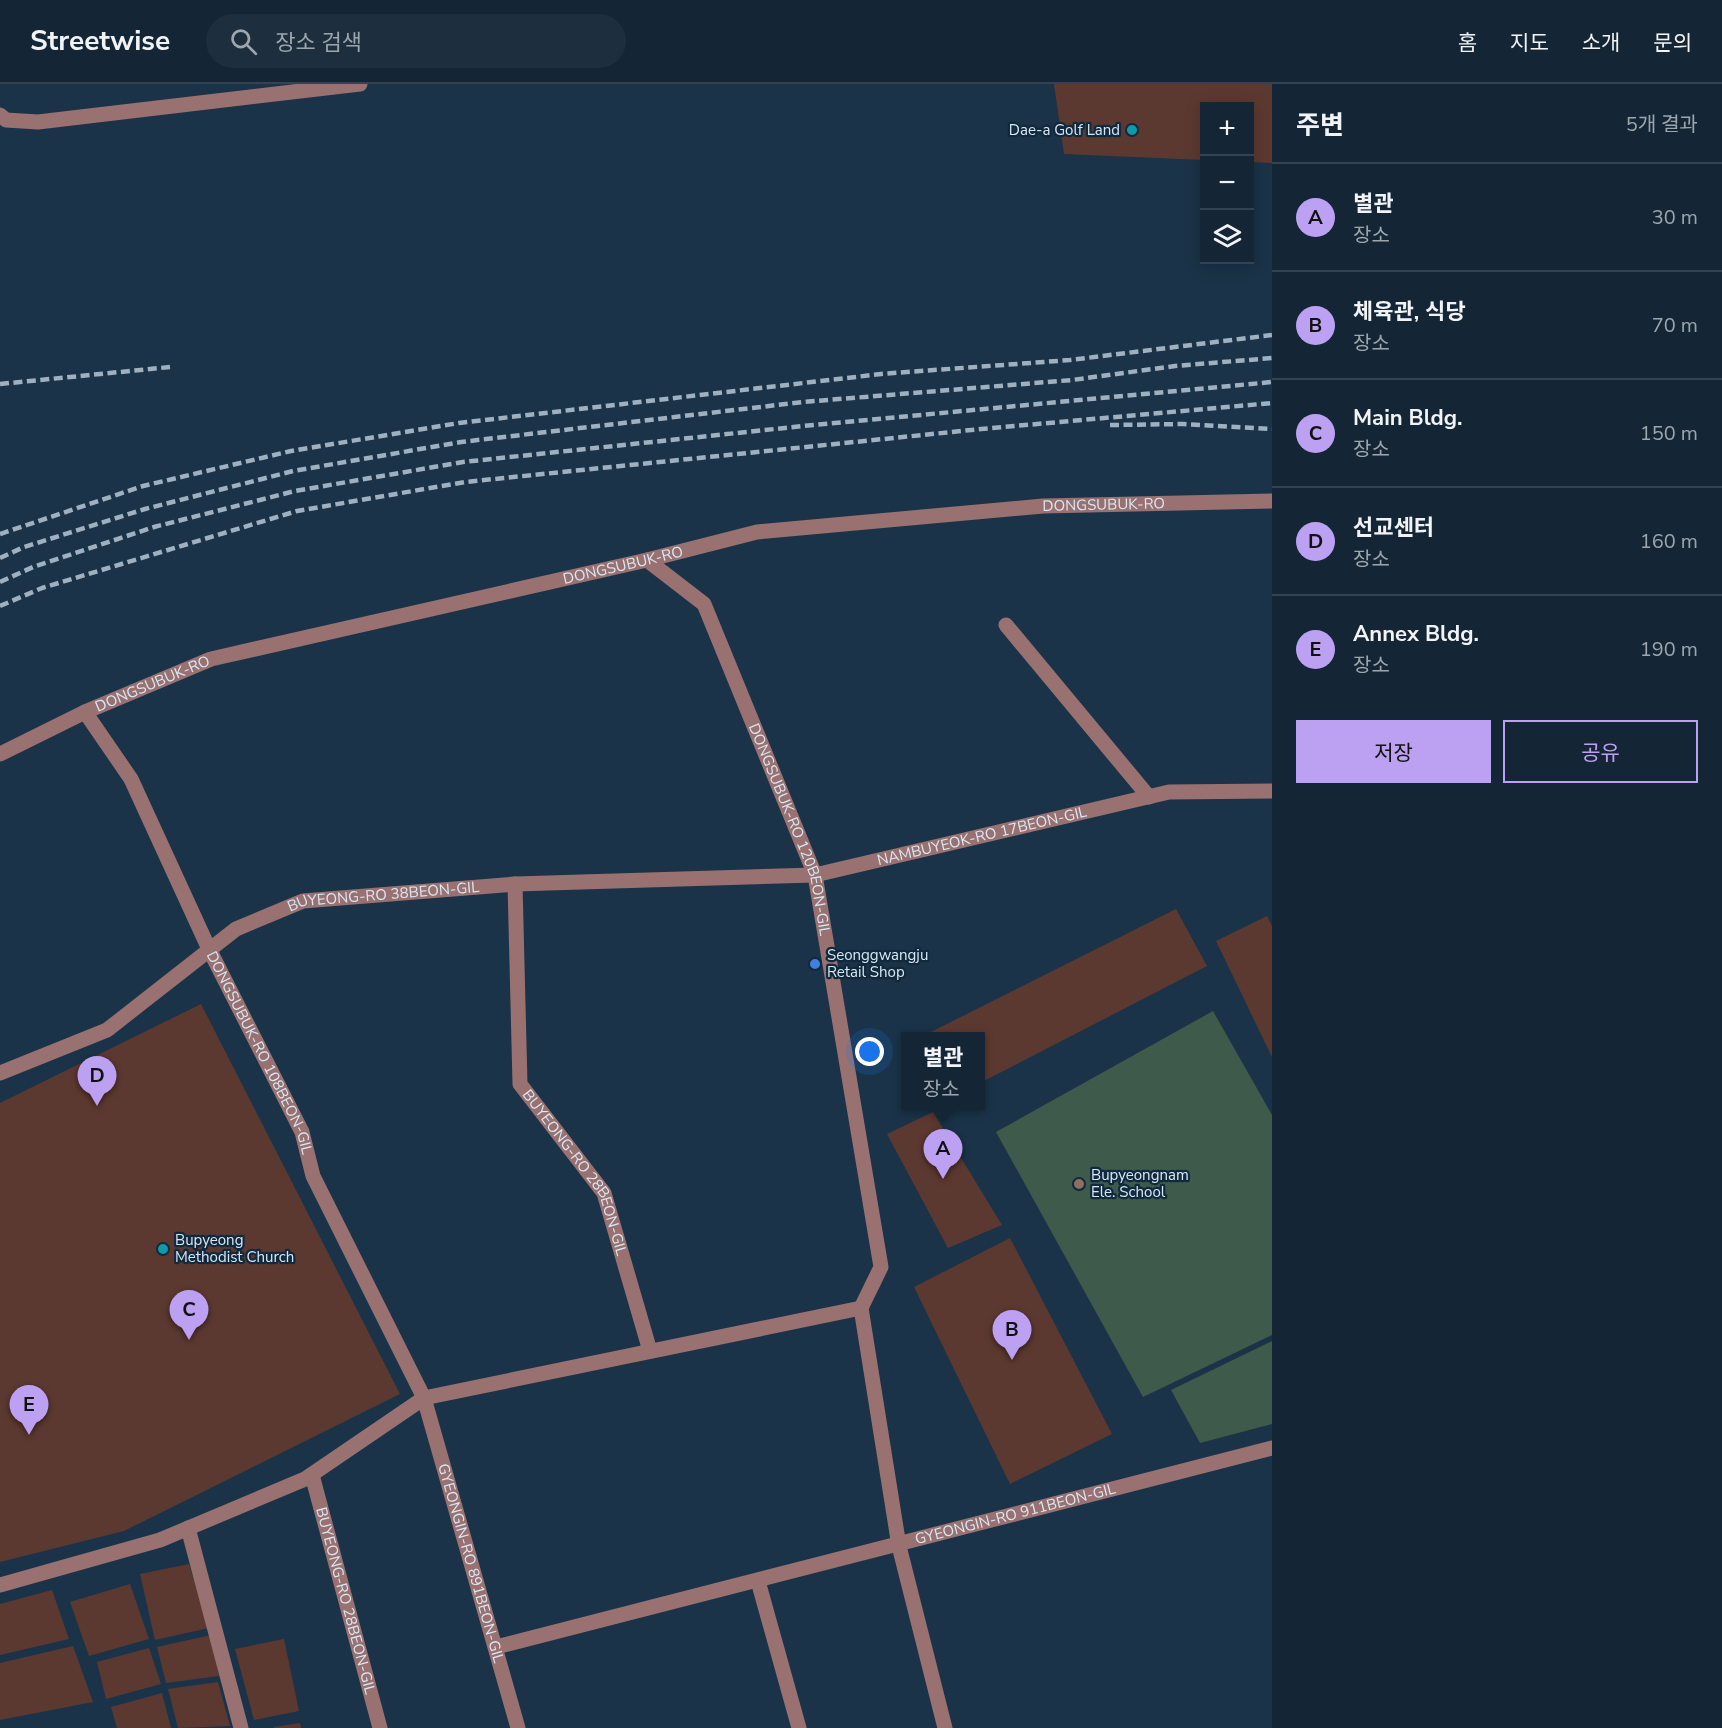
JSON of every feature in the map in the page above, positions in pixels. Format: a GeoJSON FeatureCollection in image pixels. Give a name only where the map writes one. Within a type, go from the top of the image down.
{"type":"FeatureCollection","features":[{"type":"Feature","properties":{"kind":"street"},"geometry":{"type":"LineString","coordinates":[[0,115],[6,120],[38,122],[360,84]]}},
{"type":"Feature","properties":{"kind":"street","name":"DONGSUBUK-RO"},"geometry":{"type":"LineString","coordinates":[[0,754],[85,711],[211,659],[647,560],[757,532],[1043,506],[1272,501]]}},
{"type":"Feature","properties":{"kind":"street","name":"DONGSUBUK-RO 120BEON-GIL"},"geometry":{"type":"LineString","coordinates":[[647,560],[704,604],[815,875],[881,1267],[861,1308]]}},
{"type":"Feature","properties":{"kind":"street"},"geometry":{"type":"LineString","coordinates":[[1006,624],[1149,797]]}},
{"type":"Feature","properties":{"kind":"street","name":"DONGSUBUK-RO 108BEON-GIL"},"geometry":{"type":"LineString","coordinates":[[85,711],[130,779],[209,949],[302,1132],[313,1176],[424,1398]]}},
{"type":"Feature","properties":{"kind":"street","name":"NAMBUYEOK-RO 17BEON-GIL"},"geometry":{"type":"LineString","coordinates":[[815,875],[1169,792],[1272,791]]}},
{"type":"Feature","properties":{"kind":"street","name":"BUYEONG-RO 38BEON-GIL"},"geometry":{"type":"LineString","coordinates":[[0,1073],[107,1030],[236,929],[303,901],[515,884],[815,875]]}},
{"type":"Feature","properties":{"kind":"street","name":"BUYEONG-RO 28BEON-GIL"},"geometry":{"type":"LineString","coordinates":[[515,884],[520,1084],[604,1193],[650,1351]]}},
{"type":"Feature","properties":{"kind":"street"},"geometry":{"type":"LineString","coordinates":[[0,1586],[160,1540],[312,1475],[424,1398],[861,1308],[899,1546],[945,1728]]}},
{"type":"Feature","properties":{"kind":"street","name":"GYEONGIN-RO 891BEON-GIL"},"geometry":{"type":"LineString","coordinates":[[424,1398],[518,1728]]}},
{"type":"Feature","properties":{"kind":"street","name":"GYEONGIN-RO 911BEON-GIL"},"geometry":{"type":"LineString","coordinates":[[496,1647],[899,1546],[1272,1448]]}},
{"type":"Feature","properties":{"kind":"street","name":"BUYEONG-RO 28BEON-GIL"},"geometry":{"type":"LineString","coordinates":[[312,1475],[380,1728]]}},
{"type":"Feature","properties":{"kind":"street"},"geometry":{"type":"LineString","coordinates":[[188,1528],[241,1728]]}},
{"type":"Feature","properties":{"kind":"street"},"geometry":{"type":"LineString","coordinates":[[758,1581],[799,1728]]}},
{"type":"Feature","properties":{"kind":"green space"},"geometry":{"type":"Polygon","coordinates":[[[1213,1011],[1272,1115],[1272,1335],[1143,1397],[996,1132],[1213,1011]]]}},
{"type":"Feature","properties":{"kind":"green space"},"geometry":{"type":"Polygon","coordinates":[[[1272,1341],[1272,1424],[1200,1443],[1171,1390],[1272,1341]]]}},
{"type":"Feature","properties":{"kind":"building","name":"Dae-a Golf Land"},"geometry":{"type":"Polygon","coordinates":[[[1054,84],[1272,84],[1272,163],[1254,162],[1254,102],[1200,102],[1200,160],[1064,154],[1054,84]]]}},
{"type":"Feature","properties":{"kind":"building"},"geometry":{"type":"Polygon","coordinates":[[[1176,909],[1207,966],[985,1080],[985,1032],[931,1032],[1176,909]]]}},
{"type":"Feature","properties":{"kind":"building"},"geometry":{"type":"Polygon","coordinates":[[[1267,916],[1272,926],[1272,1057],[1216,941],[1267,916]]]}},
{"type":"Feature","properties":{"kind":"building","name":"Bupyeong Methodist Church"},"geometry":{"type":"Polygon","coordinates":[[[201,1004],[400,1394],[124,1531],[0,1562],[0,1103],[201,1004]]]}},
{"type":"Feature","properties":{"kind":"building"},"geometry":{"type":"Polygon","coordinates":[[[933,1112],[1002,1225],[948,1248],[887,1134],[933,1112]]]}},
{"type":"Feature","properties":{"kind":"building"},"geometry":{"type":"Polygon","coordinates":[[[1010,1238],[1112,1434],[1010,1484],[914,1287],[1010,1238]]]}},
{"type":"Feature","properties":{"kind":"building"},"geometry":{"type":"Polygon","coordinates":[[[189,1564],[209,1628],[155,1640],[140,1574],[189,1564]]]}},
{"type":"Feature","properties":{"kind":"building"},"geometry":{"type":"Polygon","coordinates":[[[130,1584],[149,1639],[89,1656],[70,1602],[130,1584]]]}},
{"type":"Feature","properties":{"kind":"building"},"geometry":{"type":"Polygon","coordinates":[[[52,1590],[69,1639],[0,1655],[0,1604],[52,1590]]]}},
{"type":"Feature","properties":{"kind":"building"},"geometry":{"type":"Polygon","coordinates":[[[211,1635],[219,1676],[166,1683],[157,1647],[211,1635]]]}},
{"type":"Feature","properties":{"kind":"building"},"geometry":{"type":"Polygon","coordinates":[[[284,1639],[299,1711],[254,1720],[235,1649],[284,1639]]]}},
{"type":"Feature","properties":{"kind":"building"},"geometry":{"type":"Polygon","coordinates":[[[73,1646],[93,1702],[0,1720],[0,1663],[73,1646]]]}},
{"type":"Feature","properties":{"kind":"building"},"geometry":{"type":"Polygon","coordinates":[[[149,1648],[161,1684],[106,1699],[97,1662],[149,1648]]]}},
{"type":"Feature","properties":{"kind":"building"},"geometry":{"type":"Polygon","coordinates":[[[218,1682],[230,1726],[178,1728],[168,1689],[218,1682]]]}},
{"type":"Feature","properties":{"kind":"building"},"geometry":{"type":"Polygon","coordinates":[[[162,1693],[171,1728],[117,1728],[111,1707],[162,1693]]]}},
{"type":"Feature","properties":{"kind":"building"},"geometry":{"type":"Polygon","coordinates":[[[300,1723],[301,1728],[274,1728],[274,1727],[300,1723]]]}},
{"type":"Feature","properties":{"kind":"railway"},"geometry":{"type":"LineString","coordinates":[[0,534],[143,486],[291,451],[459,423],[881,374],[1070,360],[1272,335]]}},
{"type":"Feature","properties":{"kind":"railway"},"geometry":{"type":"LineString","coordinates":[[0,558],[24,547],[145,509],[293,471],[461,442],[803,402],[1072,380],[1175,366],[1272,358]]}},
{"type":"Feature","properties":{"kind":"railway"},"geometry":{"type":"LineString","coordinates":[[0,384],[170,367]]}},
{"type":"Feature","properties":{"kind":"railway"},"geometry":{"type":"LineString","coordinates":[[0,582],[33,567],[154,527],[295,491],[463,462],[803,426],[1272,382]]}},
{"type":"Feature","properties":{"kind":"railway"},"geometry":{"type":"LineString","coordinates":[[0,606],[42,588],[297,511],[465,482],[981,429],[1272,403]]}},
{"type":"Feature","properties":{"kind":"railway"},"geometry":{"type":"LineString","coordinates":[[1110,425],[1183,424],[1272,429]]}},
{"type":"Feature","properties":{"kind":"place","name":"Dae-a Golf Land"},"geometry":{"type":"Point","coordinates":[1132,130]}},
{"type":"Feature","properties":{"kind":"place","name":"Seonggwangju Retail Shop"},"geometry":{"type":"Point","coordinates":[815,964]}},
{"type":"Feature","properties":{"kind":"place","name":"선교센터"},"geometry":{"type":"Point","coordinates":[97,1106]}},
{"type":"Feature","properties":{"kind":"place","name":"별관"},"geometry":{"type":"Point","coordinates":[943,1179]}},
{"type":"Feature","properties":{"kind":"place","name":"Bupyeongnam Ele. School"},"geometry":{"type":"Point","coordinates":[1079,1184]}},
{"type":"Feature","properties":{"kind":"place","name":"Bupyeong Methodist Church"},"geometry":{"type":"Point","coordinates":[163,1249]}},
{"type":"Feature","properties":{"kind":"place","name":"Main Bldg."},"geometry":{"type":"Point","coordinates":[189,1340]}},
{"type":"Feature","properties":{"kind":"place","name":"체육관, 식당"},"geometry":{"type":"Point","coordinates":[1012,1360]}},
{"type":"Feature","properties":{"kind":"place","name":"Annex Bldg."},"geometry":{"type":"Point","coordinates":[29,1435]}}]}
